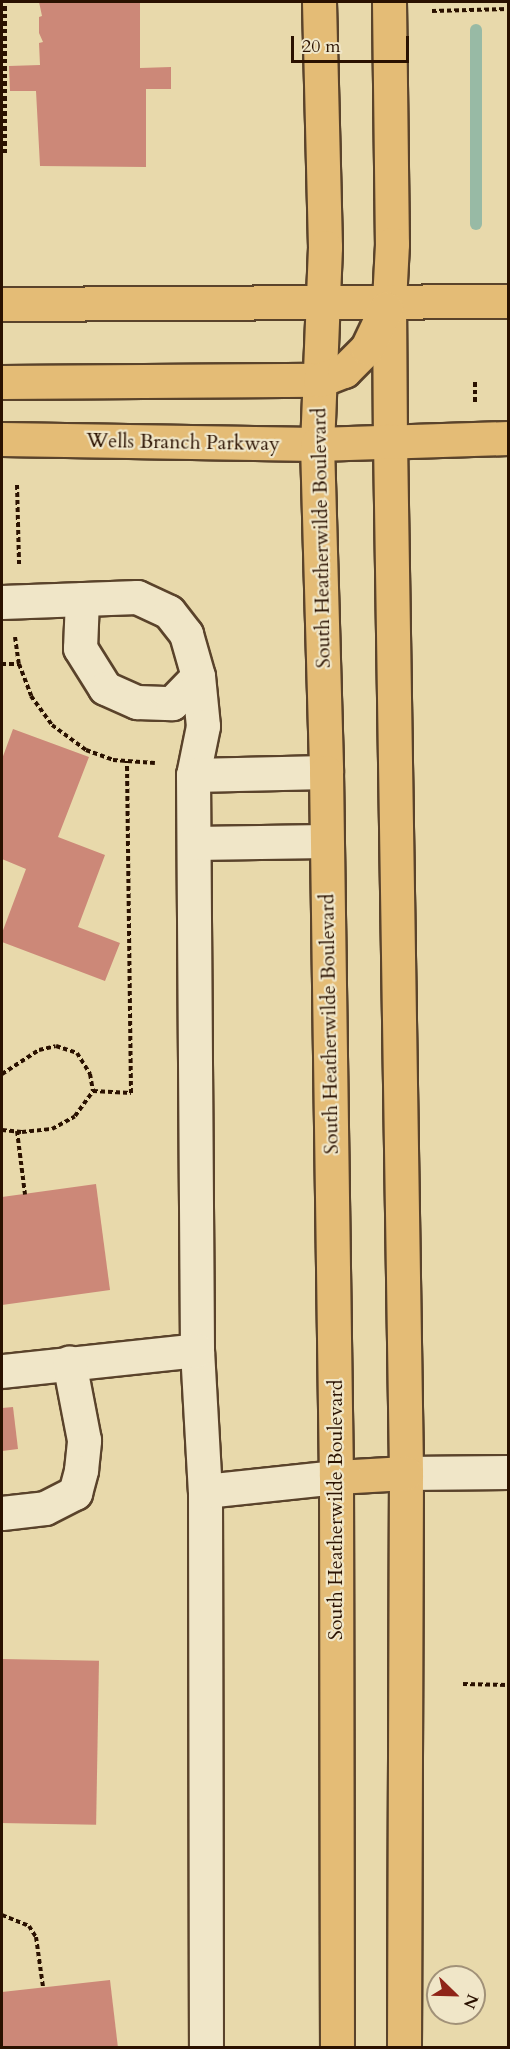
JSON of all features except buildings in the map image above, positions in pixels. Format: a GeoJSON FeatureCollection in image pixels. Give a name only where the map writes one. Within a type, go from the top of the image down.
{"type":"FeatureCollection","features":[{"type":"Feature","properties":{"kind":"main road","name":"South Heatherwilde Boulevard"},"geometry":{"type":"LineString","coordinates":[[319,2],[325,247],[317,444],[326,772],[336,1477],[337,2048]]}},
{"type":"Feature","properties":{"kind":"main road"},"geometry":{"type":"LineString","coordinates":[[389,2],[392,244],[389,301],[390,440],[406,1473],[404,2048]]}},
{"type":"Feature","properties":{"kind":"main road"},"geometry":{"type":"LineString","coordinates":[[2,382],[320,380],[344,371],[367,348],[389,301]]}},
{"type":"Feature","properties":{"kind":"main road"},"geometry":{"type":"LineString","coordinates":[[2,304],[508,301]]}},
{"type":"Feature","properties":{"kind":"main road","name":"Wells Branch Parkway"},"geometry":{"type":"LineString","coordinates":[[2,439],[317,444],[508,438]]}},
{"type":"Feature","properties":{"kind":"main road"},"geometry":{"type":"LineString","coordinates":[[336,1477],[406,1473]]}},
{"type":"Feature","properties":{"kind":"lane"},"geometry":{"type":"LineString","coordinates":[[8,616],[82,599],[137,597],[169,612],[186,634],[198,676],[203,726],[193,776],[197,1350],[205,1491],[206,2048]]}},
{"type":"Feature","properties":{"kind":"lane"},"geometry":{"type":"LineString","coordinates":[[82,599],[80,648],[105,688],[137,702],[172,703],[198,676]]}},
{"type":"Feature","properties":{"kind":"lane"},"geometry":{"type":"LineString","coordinates":[[193,776],[326,772]]}},
{"type":"Feature","properties":{"kind":"lane"},"geometry":{"type":"LineString","coordinates":[[194,843],[326,842]]}},
{"type":"Feature","properties":{"kind":"lane"},"geometry":{"type":"LineString","coordinates":[[2,1371],[197,1350]]}},
{"type":"Feature","properties":{"kind":"lane"},"geometry":{"type":"LineString","coordinates":[[2,1513],[45,1508],[75,1493],[81,1470],[84,1440],[69,1362]]}},
{"type":"Feature","properties":{"kind":"lane"},"geometry":{"type":"LineString","coordinates":[[406,1473],[508,1472]]}},
{"type":"Feature","properties":{"kind":"lane"},"geometry":{"type":"LineString","coordinates":[[205,1491],[336,1477]]}},
{"type":"Feature","properties":{"kind":"path"},"geometry":{"type":"LineString","coordinates":[[5,2],[5,153]]}},
{"type":"Feature","properties":{"kind":"path"},"geometry":{"type":"LineString","coordinates":[[432,10],[508,9]]}},
{"type":"Feature","properties":{"kind":"path"},"geometry":{"type":"LineString","coordinates":[[475,379],[475,405]]}},
{"type":"Feature","properties":{"kind":"path"},"geometry":{"type":"LineString","coordinates":[[17,485],[19,571]]}},
{"type":"Feature","properties":{"kind":"path"},"geometry":{"type":"LineString","coordinates":[[8,616],[19,664],[31,696],[52,725],[86,750],[112,760],[155,763]]}},
{"type":"Feature","properties":{"kind":"path"},"geometry":{"type":"LineString","coordinates":[[2,664],[19,664]]}},
{"type":"Feature","properties":{"kind":"path"},"geometry":{"type":"LineString","coordinates":[[93,1091],[130,1093],[127,761]]}},
{"type":"Feature","properties":{"kind":"path"},"geometry":{"type":"LineString","coordinates":[[2,1074],[39,1050],[56,1046],[77,1053],[90,1074],[93,1091],[75,1116],[52,1129],[2,1130]]}},
{"type":"Feature","properties":{"kind":"path"},"geometry":{"type":"LineString","coordinates":[[17,1131],[25,1194]]}},
{"type":"Feature","properties":{"kind":"path"},"geometry":{"type":"LineString","coordinates":[[463,1684],[508,1685]]}},
{"type":"Feature","properties":{"kind":"path"},"geometry":{"type":"LineString","coordinates":[[2,1915],[30,1926],[36,1936],[43,1987]]}},
{"type":"Feature","properties":{"kind":"waterway"},"geometry":{"type":"LineString","coordinates":[[476,30],[476,224]]}}]}
